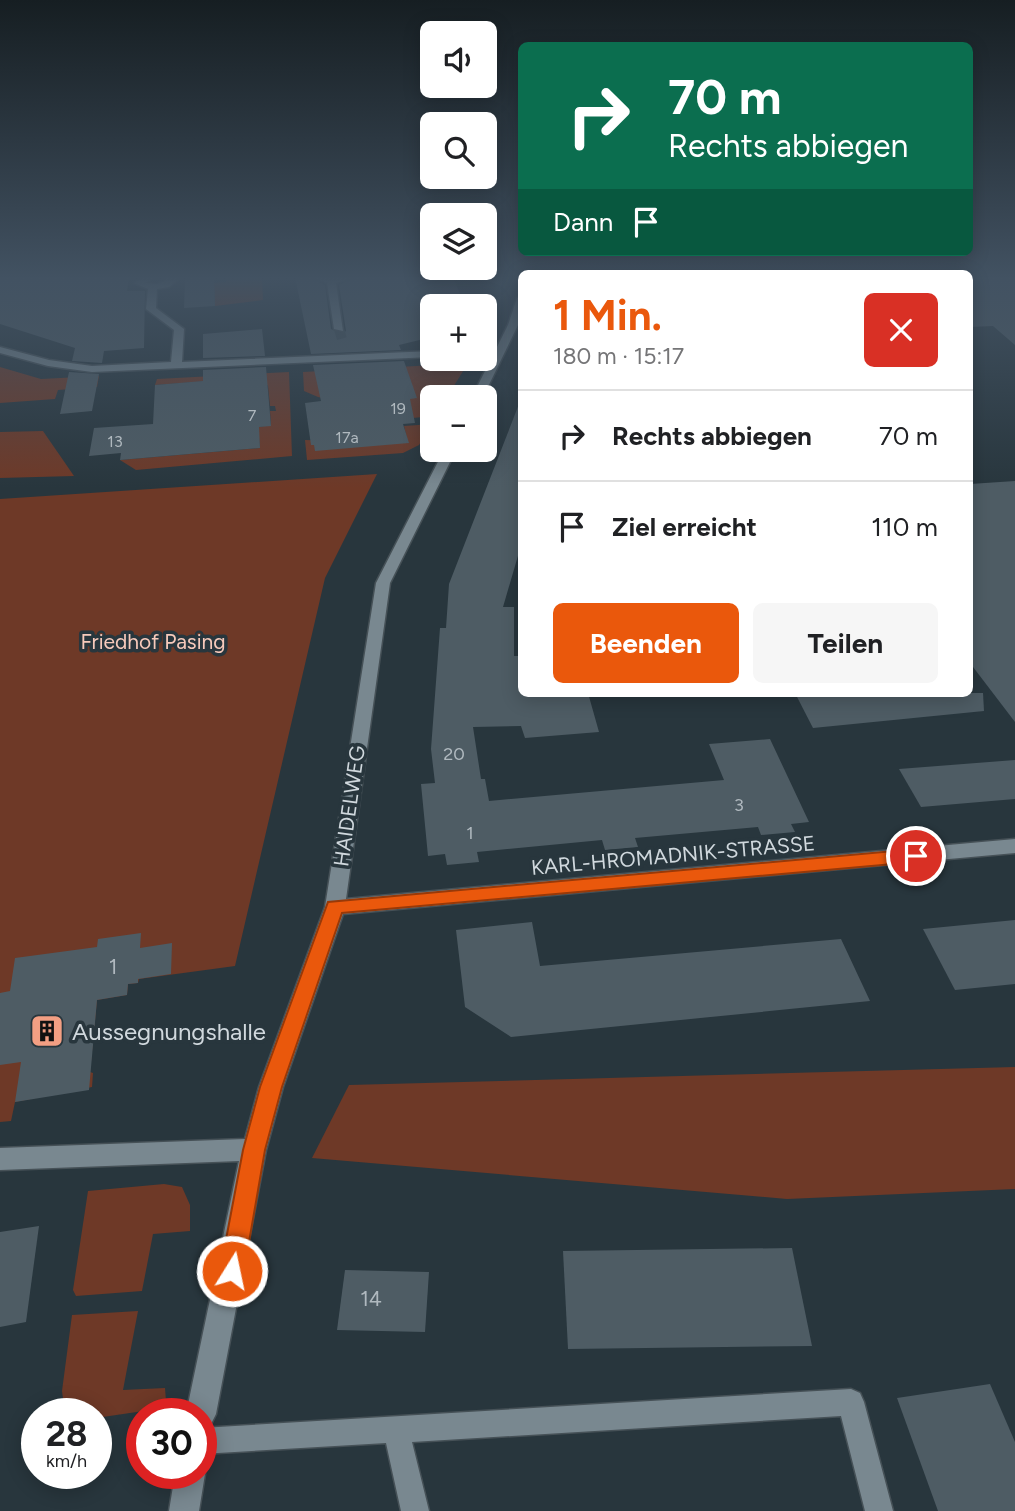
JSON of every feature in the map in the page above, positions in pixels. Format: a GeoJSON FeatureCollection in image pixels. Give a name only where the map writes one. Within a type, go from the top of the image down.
{"type":"FeatureCollection","features":[{"type":"Feature","properties":{"kind":"street"},"geometry":{"type":"LineString","coordinates":[[176,366],[177,348]]}},
{"type":"Feature","properties":{"kind":"street"},"geometry":{"type":"LineString","coordinates":[[483,385],[501,348]]}},
{"type":"Feature","properties":{"kind":"street"},"geometry":{"type":"LineString","coordinates":[[0,350],[68,367],[176,366],[346,353],[420,354]]}},
{"type":"Feature","properties":{"kind":"street","name":"HAIDELWEG"},"geometry":{"type":"LineString","coordinates":[[204,1398],[254,1150],[271,1087],[335,907],[383,583],[444,462]]}},
{"type":"Feature","properties":{"kind":"street","name":"KARL-HROMADNIK-STRASSE"},"geometry":{"type":"LineString","coordinates":[[335,907],[1015,846]]}},
{"type":"Feature","properties":{"kind":"street"},"geometry":{"type":"LineString","coordinates":[[0,1159],[254,1150]]}},
{"type":"Feature","properties":{"kind":"street"},"geometry":{"type":"LineString","coordinates":[[184,1511],[188,1489]]}},
{"type":"Feature","properties":{"kind":"lane"},"geometry":{"type":"LineString","coordinates":[[217,1440],[851,1402],[879,1511]]}},
{"type":"Feature","properties":{"kind":"lane"},"geometry":{"type":"LineString","coordinates":[[396,1431],[415,1511]]}},
{"type":"Feature","properties":{"kind":"green space"},"geometry":{"type":"Polygon","coordinates":[[[420,366],[420,371],[463,371],[454,385],[420,385],[420,417],[413,418],[318,397],[304,391],[303,372],[420,366]]]}},
{"type":"Feature","properties":{"kind":"green space"},"geometry":{"type":"Polygon","coordinates":[[[0,367],[41,379],[99,376],[97,387],[58,390],[55,399],[0,403],[0,367]]]}},
{"type":"Feature","properties":{"kind":"green space"},"geometry":{"type":"Polygon","coordinates":[[[289,372],[292,456],[136,470],[120,460],[260,448],[258,427],[271,425],[270,411],[276,411],[275,406],[270,406],[268,386],[261,377],[155,385],[157,379],[289,372]]]}},
{"type":"Feature","properties":{"kind":"green space"},"geometry":{"type":"Polygon","coordinates":[[[420,425],[420,443],[403,453],[307,460],[305,440],[408,443],[404,426],[420,425]]]}},
{"type":"Feature","properties":{"kind":"green space"},"geometry":{"type":"Polygon","coordinates":[[[43,431],[74,476],[0,478],[0,432],[43,431]]]}},
{"type":"Feature","properties":{"kind":"green space","name":"Friedhof Pasing"},"geometry":{"type":"Polygon","coordinates":[[[377,474],[325,578],[235,966],[139,979],[138,983],[128,984],[127,995],[97,1000],[90,1072],[93,1073],[92,1087],[15,1102],[11,1121],[0,1122],[0,499],[377,474]]]}},
{"type":"Feature","properties":{"kind":"green space"},"geometry":{"type":"Polygon","coordinates":[[[1015,1067],[1015,1189],[787,1199],[312,1158],[349,1085],[1015,1067]]]}},
{"type":"Feature","properties":{"kind":"green space"},"geometry":{"type":"Polygon","coordinates":[[[164,1184],[182,1187],[190,1205],[190,1231],[153,1234],[142,1291],[76,1296],[73,1290],[88,1191],[164,1184]]]}},
{"type":"Feature","properties":{"kind":"green space"},"geometry":{"type":"Polygon","coordinates":[[[138,1311],[123,1390],[165,1388],[166,1398],[126,1398],[126,1414],[112,1416],[112,1398],[63,1398],[72,1315],[138,1311]]]}},
{"type":"Feature","properties":{"kind":"building"},"geometry":{"type":"Polygon","coordinates":[[[75,348],[144,348],[104,351],[102,363],[72,361],[75,348]]]}},
{"type":"Feature","properties":{"kind":"building"},"geometry":{"type":"Polygon","coordinates":[[[203,348],[264,348],[265,356],[203,358],[203,348]]]}},
{"type":"Feature","properties":{"kind":"building"},"geometry":{"type":"Polygon","coordinates":[[[310,348],[400,348],[401,350],[311,354],[310,348]]]}},
{"type":"Feature","properties":{"kind":"building"},"geometry":{"type":"Polygon","coordinates":[[[404,361],[417,398],[410,399],[415,423],[403,424],[409,443],[315,451],[314,445],[311,445],[305,403],[321,401],[313,365],[404,361]]]}},
{"type":"Feature","properties":{"kind":"building"},"geometry":{"type":"Polygon","coordinates":[[[266,367],[271,426],[259,427],[260,448],[120,460],[121,453],[89,456],[94,428],[153,424],[155,385],[203,381],[203,370],[266,367]]]}},
{"type":"Feature","properties":{"kind":"building"},"geometry":{"type":"Polygon","coordinates":[[[69,372],[99,374],[92,411],[60,414],[69,372]]]}},
{"type":"Feature","properties":{"kind":"building"},"geometry":{"type":"Polygon","coordinates":[[[518,407],[518,556],[503,607],[514,607],[514,656],[518,656],[518,697],[589,697],[599,732],[525,738],[521,726],[473,727],[481,779],[485,779],[489,801],[724,780],[709,744],[770,739],[809,822],[791,824],[795,832],[761,835],[758,827],[635,838],[638,847],[605,850],[602,840],[477,852],[479,862],[447,865],[445,854],[428,856],[421,784],[435,783],[431,749],[440,628],[446,628],[449,584],[518,407]]]}},
{"type":"Feature","properties":{"kind":"building"},"geometry":{"type":"Polygon","coordinates":[[[1015,481],[1015,722],[973,667],[973,484],[1015,481]]]}},
{"type":"Feature","properties":{"kind":"building"},"geometry":{"type":"Polygon","coordinates":[[[973,693],[983,693],[984,711],[813,728],[797,697],[973,697],[973,693]]]}},
{"type":"Feature","properties":{"kind":"building"},"geometry":{"type":"Polygon","coordinates":[[[1015,760],[1015,799],[921,807],[899,769],[1015,760]]]}},
{"type":"Feature","properties":{"kind":"building"},"geometry":{"type":"Polygon","coordinates":[[[1015,920],[1015,984],[955,990],[923,929],[1015,920]]]}},
{"type":"Feature","properties":{"kind":"building"},"geometry":{"type":"Polygon","coordinates":[[[532,922],[540,966],[841,939],[870,1001],[511,1037],[465,1007],[456,930],[532,922]]]}},
{"type":"Feature","properties":{"kind":"building","name":"Aussegnungshalle"},"geometry":{"type":"Polygon","coordinates":[[[141,933],[140,948],[172,943],[171,974],[138,979],[138,983],[128,984],[127,995],[97,1000],[89,1090],[15,1102],[21,1062],[0,1065],[0,993],[10,991],[15,958],[97,947],[98,939],[141,933]]]}},
{"type":"Feature","properties":{"kind":"building"},"geometry":{"type":"Polygon","coordinates":[[[39,1226],[26,1322],[0,1327],[0,1232],[39,1226]]]}},
{"type":"Feature","properties":{"kind":"building"},"geometry":{"type":"Polygon","coordinates":[[[792,1248],[812,1346],[568,1349],[563,1251],[792,1248]]]}},
{"type":"Feature","properties":{"kind":"building"},"geometry":{"type":"Polygon","coordinates":[[[345,1270],[429,1272],[425,1332],[337,1330],[345,1270]]]}},
{"type":"Feature","properties":{"kind":"building"},"geometry":{"type":"Polygon","coordinates":[[[990,1384],[1015,1442],[1015,1511],[938,1511],[897,1398],[990,1384]]]}},
{"type":"Feature","properties":{"kind":"place","name":"Aussegnungshalle"},"geometry":{"type":"Point","coordinates":[47,1031]}},
{"type":"Feature","properties":{"kind":"route"},"geometry":{"type":"LineString","coordinates":[[232,1271],[254,1150],[271,1087],[335,907],[916,856]]}}]}
